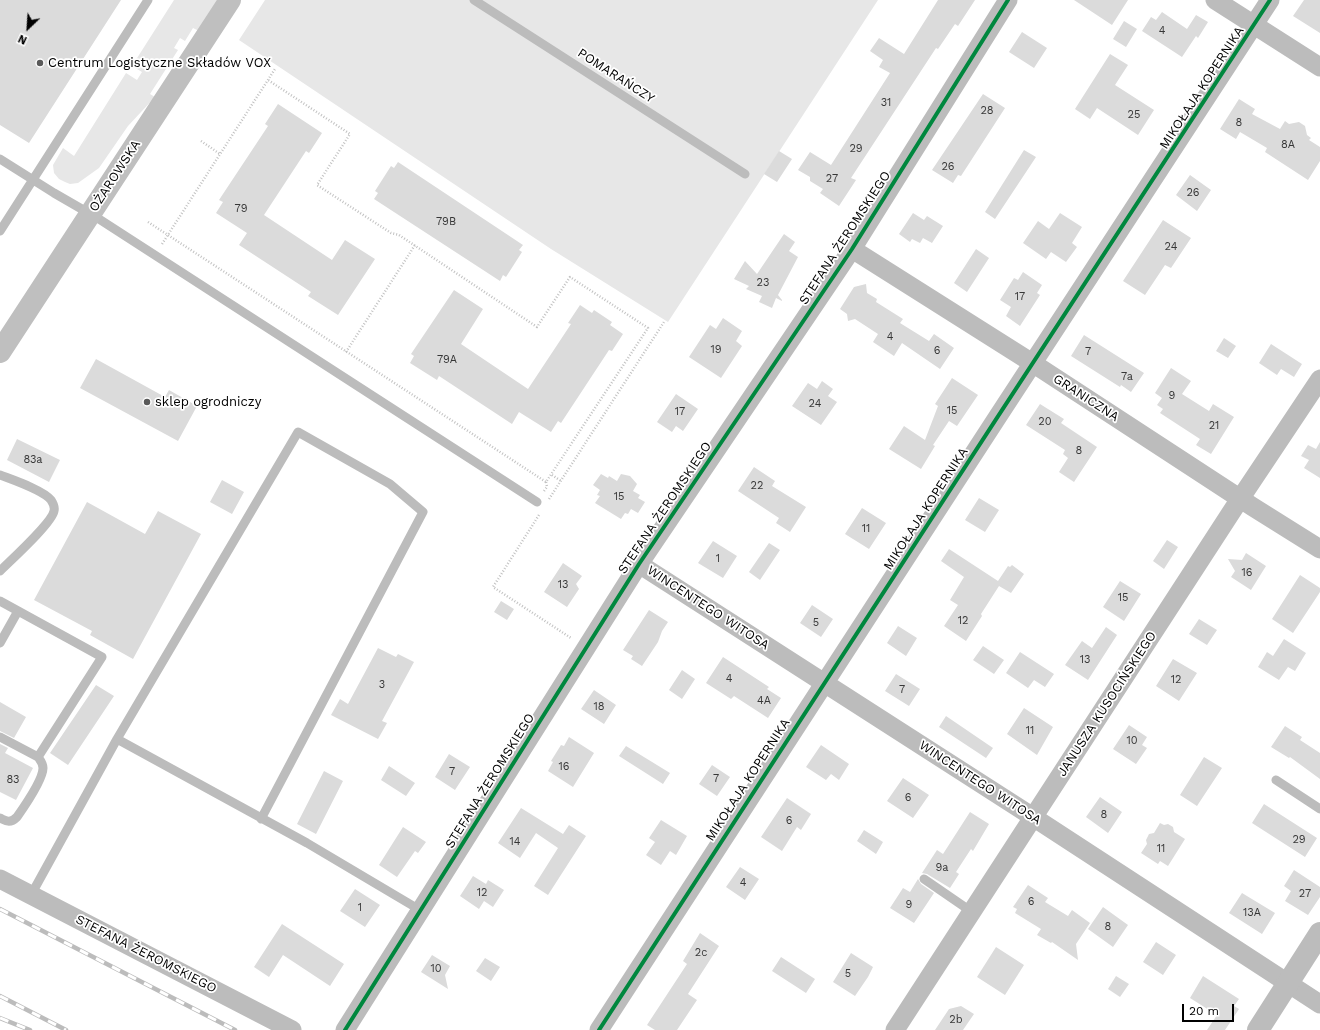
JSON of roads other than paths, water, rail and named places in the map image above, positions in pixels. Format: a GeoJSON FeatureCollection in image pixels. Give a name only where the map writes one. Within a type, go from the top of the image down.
{"type":"FeatureCollection","features":[{"type":"Feature","properties":{"kind":"main road","name":"OŻAROWSKA"},"geometry":{"type":"LineString","coordinates":[[0,352],[230,0]]}},
{"type":"Feature","properties":{"kind":"street","name":"STEFANA ŻEROMSKIEGO"},"geometry":{"type":"LineString","coordinates":[[345,1030],[639,564],[852,249],[1008,0]]}},
{"type":"Feature","properties":{"kind":"street"},"geometry":{"type":"LineString","coordinates":[[1215,0],[1320,67]]}},
{"type":"Feature","properties":{"kind":"street","name":"MIKOŁAJA KOPERNIKA"},"geometry":{"type":"LineString","coordinates":[[599,1030],[823,683],[1034,364],[1270,0]]}},
{"type":"Feature","properties":{"kind":"street","name":"GRANICZNA"},"geometry":{"type":"LineString","coordinates":[[852,249],[1034,364],[1240,499],[1320,549]]}},
{"type":"Feature","properties":{"kind":"street","name":"JANUSZA KUSOCIŃSKIEGO"},"geometry":{"type":"LineString","coordinates":[[895,1030],[1240,499],[1320,379]]}},
{"type":"Feature","properties":{"kind":"street","name":"WINCENTEGO WITOSA"},"geometry":{"type":"LineString","coordinates":[[639,564],[1033,817],[1287,984],[1320,1004]]}},
{"type":"Feature","properties":{"kind":"street","name":"STEFANA ŻEROMSKIEGO"},"geometry":{"type":"LineString","coordinates":[[0,879],[292,1030]]}},
{"type":"Feature","properties":{"kind":"street"},"geometry":{"type":"LineString","coordinates":[[1258,1030],[1320,933]]}},
{"type":"Feature","properties":{"kind":"lane"},"geometry":{"type":"LineString","coordinates":[[0,232],[148,0]]}},
{"type":"Feature","properties":{"kind":"lane","name":"POMARAŃCZY"},"geometry":{"type":"LineString","coordinates":[[474,0],[744,174]]}},
{"type":"Feature","properties":{"kind":"lane"},"geometry":{"type":"LineString","coordinates":[[0,159],[155,255],[538,502]]}},
{"type":"Feature","properties":{"kind":"lane"},"geometry":{"type":"LineString","coordinates":[[31,895],[116,739],[298,432],[390,484],[423,512],[261,819]]}},
{"type":"Feature","properties":{"kind":"lane"},"geometry":{"type":"LineString","coordinates":[[0,475],[42,492],[54,505],[54,511],[51,518],[43,528],[0,571]]}},
{"type":"Feature","properties":{"kind":"lane"},"geometry":{"type":"LineString","coordinates":[[0,601],[102,657],[38,757]]}},
{"type":"Feature","properties":{"kind":"lane"},"geometry":{"type":"LineString","coordinates":[[0,643],[18,610]]}},
{"type":"Feature","properties":{"kind":"lane"},"geometry":{"type":"LineString","coordinates":[[0,737],[38,757],[43,768],[41,778],[17,818],[14,821],[8,822],[0,818]]}},
{"type":"Feature","properties":{"kind":"lane"},"geometry":{"type":"LineString","coordinates":[[116,739],[307,843],[420,910]]}},
{"type":"Feature","properties":{"kind":"lane"},"geometry":{"type":"LineString","coordinates":[[1276,780],[1320,809]]}},
{"type":"Feature","properties":{"kind":"lane"},"geometry":{"type":"LineString","coordinates":[[924,879],[972,912]]}},
{"type":"Feature","properties":{"kind":"railway"},"geometry":{"type":"LineString","coordinates":[[0,909],[235,1030]]}},
{"type":"Feature","properties":{"kind":"railway"},"geometry":{"type":"LineString","coordinates":[[0,996],[66,1030]]}},
{"type":"Feature","properties":{"kind":"railway"},"geometry":{"type":"LineString","coordinates":[[0,1018],[30,1030]]}},
{"type":"Feature","properties":{"kind":"place","name":"Centrum Logistyczne Składów VOX"},"geometry":{"type":"Point","coordinates":[40,63]}},
{"type":"Feature","properties":{"kind":"place","name":"sklep ogrodniczy"},"geometry":{"type":"Point","coordinates":[147,402]}}]}
